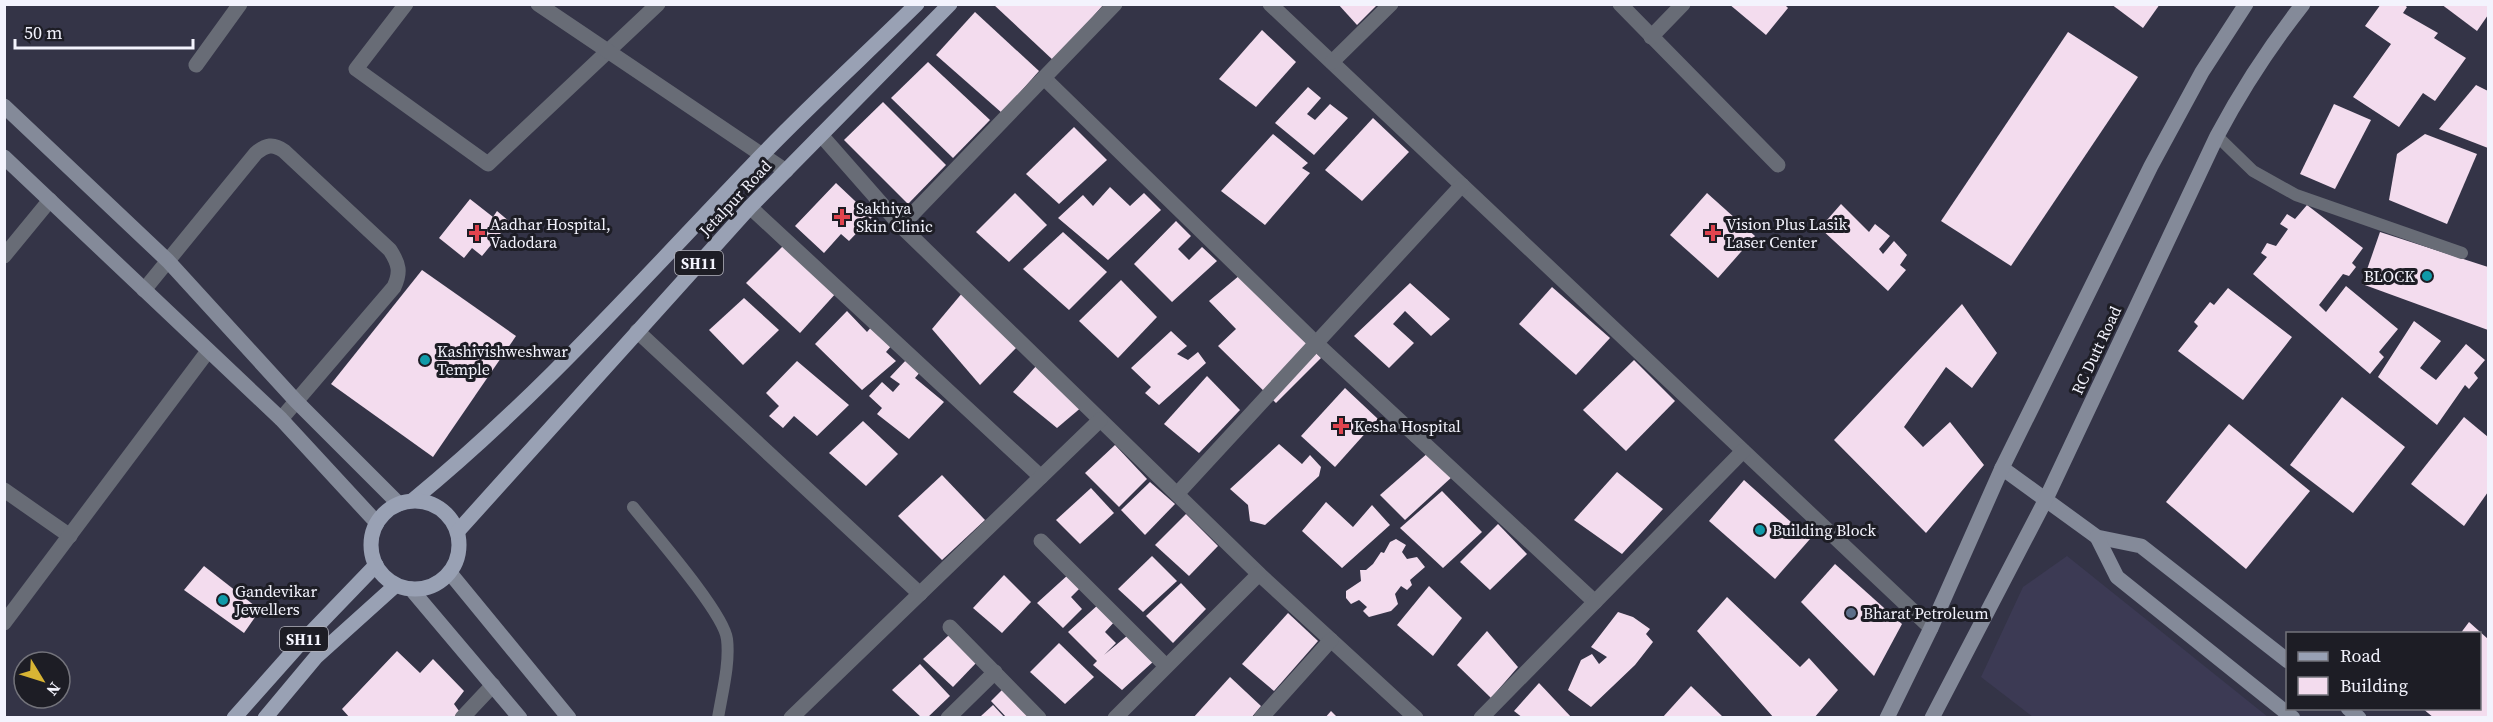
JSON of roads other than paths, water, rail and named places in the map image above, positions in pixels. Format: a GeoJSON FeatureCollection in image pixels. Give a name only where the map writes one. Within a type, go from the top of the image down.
{"type":"FeatureCollection","features":[{"type":"Feature","properties":{"kind":"main road","name":"Jetalpur Road"},"geometry":{"type":"LineString","coordinates":[[406,502],[483,442],[616,309],[763,154],[917,4]]}},
{"type":"Feature","properties":{"kind":"main road","name":"Jetalpur Road"},"geometry":{"type":"LineString","coordinates":[[458,531],[750,207],[950,4]]}},
{"type":"Feature","properties":{"kind":"main road","name":"RC Dutt Road"},"geometry":{"type":"LineString","coordinates":[[1887,717],[1931,628],[2002,468],[2151,166],[2202,72],[2246,4]]}},
{"type":"Feature","properties":{"kind":"main road","name":"RC Dutt Road"},"geometry":{"type":"LineString","coordinates":[[1932,717],[2045,501],[2217,136],[2240,93],[2303,4]]}},
{"type":"Feature","properties":{"kind":"main road"},"geometry":{"type":"LineString","coordinates":[[4,105],[168,261],[296,401],[406,502]]}},
{"type":"Feature","properties":{"kind":"main road"},"geometry":{"type":"LineString","coordinates":[[4,156],[281,419],[377,523]]}},
{"type":"Feature","properties":{"kind":"main road"},"geometry":{"type":"LineString","coordinates":[[2002,468],[2097,537],[2141,546],[2286,659]]}},
{"type":"Feature","properties":{"kind":"main road"},"geometry":{"type":"LineString","coordinates":[[403,587],[425,588],[439,582],[450,573],[457,560],[460,546],[458,531],[451,518],[441,508],[428,502],[406,502],[387,511],[377,523],[372,544],[376,565],[384,576],[403,587],[520,717]]}},
{"type":"Feature","properties":{"kind":"main road"},"geometry":{"type":"LineString","coordinates":[[2097,537],[2117,577],[2293,717]]}},
{"type":"Feature","properties":{"kind":"main road","name":"SH11"},"geometry":{"type":"LineString","coordinates":[[234,717],[376,565]]}},
{"type":"Feature","properties":{"kind":"main road"},"geometry":{"type":"LineString","coordinates":[[450,573],[569,717]]}},
{"type":"Feature","properties":{"kind":"main road","name":"SH11"},"geometry":{"type":"LineString","coordinates":[[265,717],[316,657],[403,587]]}},
{"type":"Feature","properties":{"kind":"street"},"geometry":{"type":"LineString","coordinates":[[196,65],[240,4]]}},
{"type":"Feature","properties":{"kind":"street"},"geometry":{"type":"LineString","coordinates":[[406,4],[356,69],[488,165],[658,4]]}},
{"type":"Feature","properties":{"kind":"street"},"geometry":{"type":"LineString","coordinates":[[538,4],[786,171]]}},
{"type":"Feature","properties":{"kind":"street"},"geometry":{"type":"LineString","coordinates":[[901,226],[1115,4]]}},
{"type":"Feature","properties":{"kind":"street"},"geometry":{"type":"LineString","coordinates":[[1270,4],[1931,628]]}},
{"type":"Feature","properties":{"kind":"street"},"geometry":{"type":"LineString","coordinates":[[1332,62],[1391,4]]}},
{"type":"Feature","properties":{"kind":"street"},"geometry":{"type":"LineString","coordinates":[[1620,4],[1778,165]]}},
{"type":"Feature","properties":{"kind":"street"},"geometry":{"type":"LineString","coordinates":[[1651,37],[1683,4]]}},
{"type":"Feature","properties":{"kind":"street"},"geometry":{"type":"LineString","coordinates":[[1044,78],[1316,343],[1594,602]]}},
{"type":"Feature","properties":{"kind":"street"},"geometry":{"type":"LineString","coordinates":[[821,135],[901,226],[1259,574],[1416,717]]}},
{"type":"Feature","properties":{"kind":"street"},"geometry":{"type":"LineString","coordinates":[[144,290],[256,153],[269,145],[276,145],[284,151],[390,250],[399,264],[398,280],[394,287],[281,419]]}},
{"type":"Feature","properties":{"kind":"street"},"geometry":{"type":"LineString","coordinates":[[1177,494],[1462,186]]}},
{"type":"Feature","properties":{"kind":"street"},"geometry":{"type":"LineString","coordinates":[[4,256],[50,200]]}},
{"type":"Feature","properties":{"kind":"street"},"geometry":{"type":"LineString","coordinates":[[750,207],[1041,477]]}},
{"type":"Feature","properties":{"kind":"street"},"geometry":{"type":"LineString","coordinates":[[638,331],[920,594]]}},
{"type":"Feature","properties":{"kind":"street"},"geometry":{"type":"LineString","coordinates":[[4,623],[208,351]]}},
{"type":"Feature","properties":{"kind":"street"},"geometry":{"type":"LineString","coordinates":[[791,717],[1100,420]]}},
{"type":"Feature","properties":{"kind":"street"},"geometry":{"type":"LineString","coordinates":[[1481,717],[1743,451]]}},
{"type":"Feature","properties":{"kind":"street"},"geometry":{"type":"LineString","coordinates":[[4,490],[70,536]]}},
{"type":"Feature","properties":{"kind":"street"},"geometry":{"type":"LineString","coordinates":[[1041,541],[1166,666]]}},
{"type":"Feature","properties":{"kind":"street"},"geometry":{"type":"LineString","coordinates":[[1115,717],[1259,574]]}},
{"type":"Feature","properties":{"kind":"street"},"geometry":{"type":"LineString","coordinates":[[950,627],[1039,717]]}},
{"type":"Feature","properties":{"kind":"street"},"geometry":{"type":"LineString","coordinates":[[1262,717],[1331,640]]}},
{"type":"Feature","properties":{"kind":"street"},"geometry":{"type":"LineString","coordinates":[[948,717],[995,672]]}},
{"type":"Feature","properties":{"kind":"street"},"geometry":{"type":"LineString","coordinates":[[462,717],[493,685]]}},
{"type":"Feature","properties":{"kind":"lane"},"geometry":{"type":"LineString","coordinates":[[2217,136],[2253,171],[2296,195],[2462,253]]}},
{"type":"Feature","properties":{"kind":"lane"},"geometry":{"type":"LineString","coordinates":[[633,507],[715,612],[727,637],[728,656],[718,717]]}},
{"type":"Feature","properties":{"kind":"place","name":"Sakhiya Skin Clinic"},"geometry":{"type":"Point","coordinates":[842,217]}},
{"type":"Feature","properties":{"kind":"place","name":"Aadhar Hospital, Vadodara"},"geometry":{"type":"Point","coordinates":[477,233]}},
{"type":"Feature","properties":{"kind":"place","name":"Vision Plus Lasik Laser Center"},"geometry":{"type":"Point","coordinates":[1713,233]}},
{"type":"Feature","properties":{"kind":"place","name":"BLOCK"},"geometry":{"type":"Point","coordinates":[2427,276]}},
{"type":"Feature","properties":{"kind":"place","name":"Kashivishweshwar Temple"},"geometry":{"type":"Point","coordinates":[425,360]}},
{"type":"Feature","properties":{"kind":"place","name":"Kesha Hospital"},"geometry":{"type":"Point","coordinates":[1341,426]}},
{"type":"Feature","properties":{"kind":"place","name":"Building Block"},"geometry":{"type":"Point","coordinates":[1760,530]}},
{"type":"Feature","properties":{"kind":"place","name":"Gandevikar Jewellers"},"geometry":{"type":"Point","coordinates":[223,600]}},
{"type":"Feature","properties":{"kind":"place","name":"Bharat Petroleum"},"geometry":{"type":"Point","coordinates":[1851,613]}}]}
